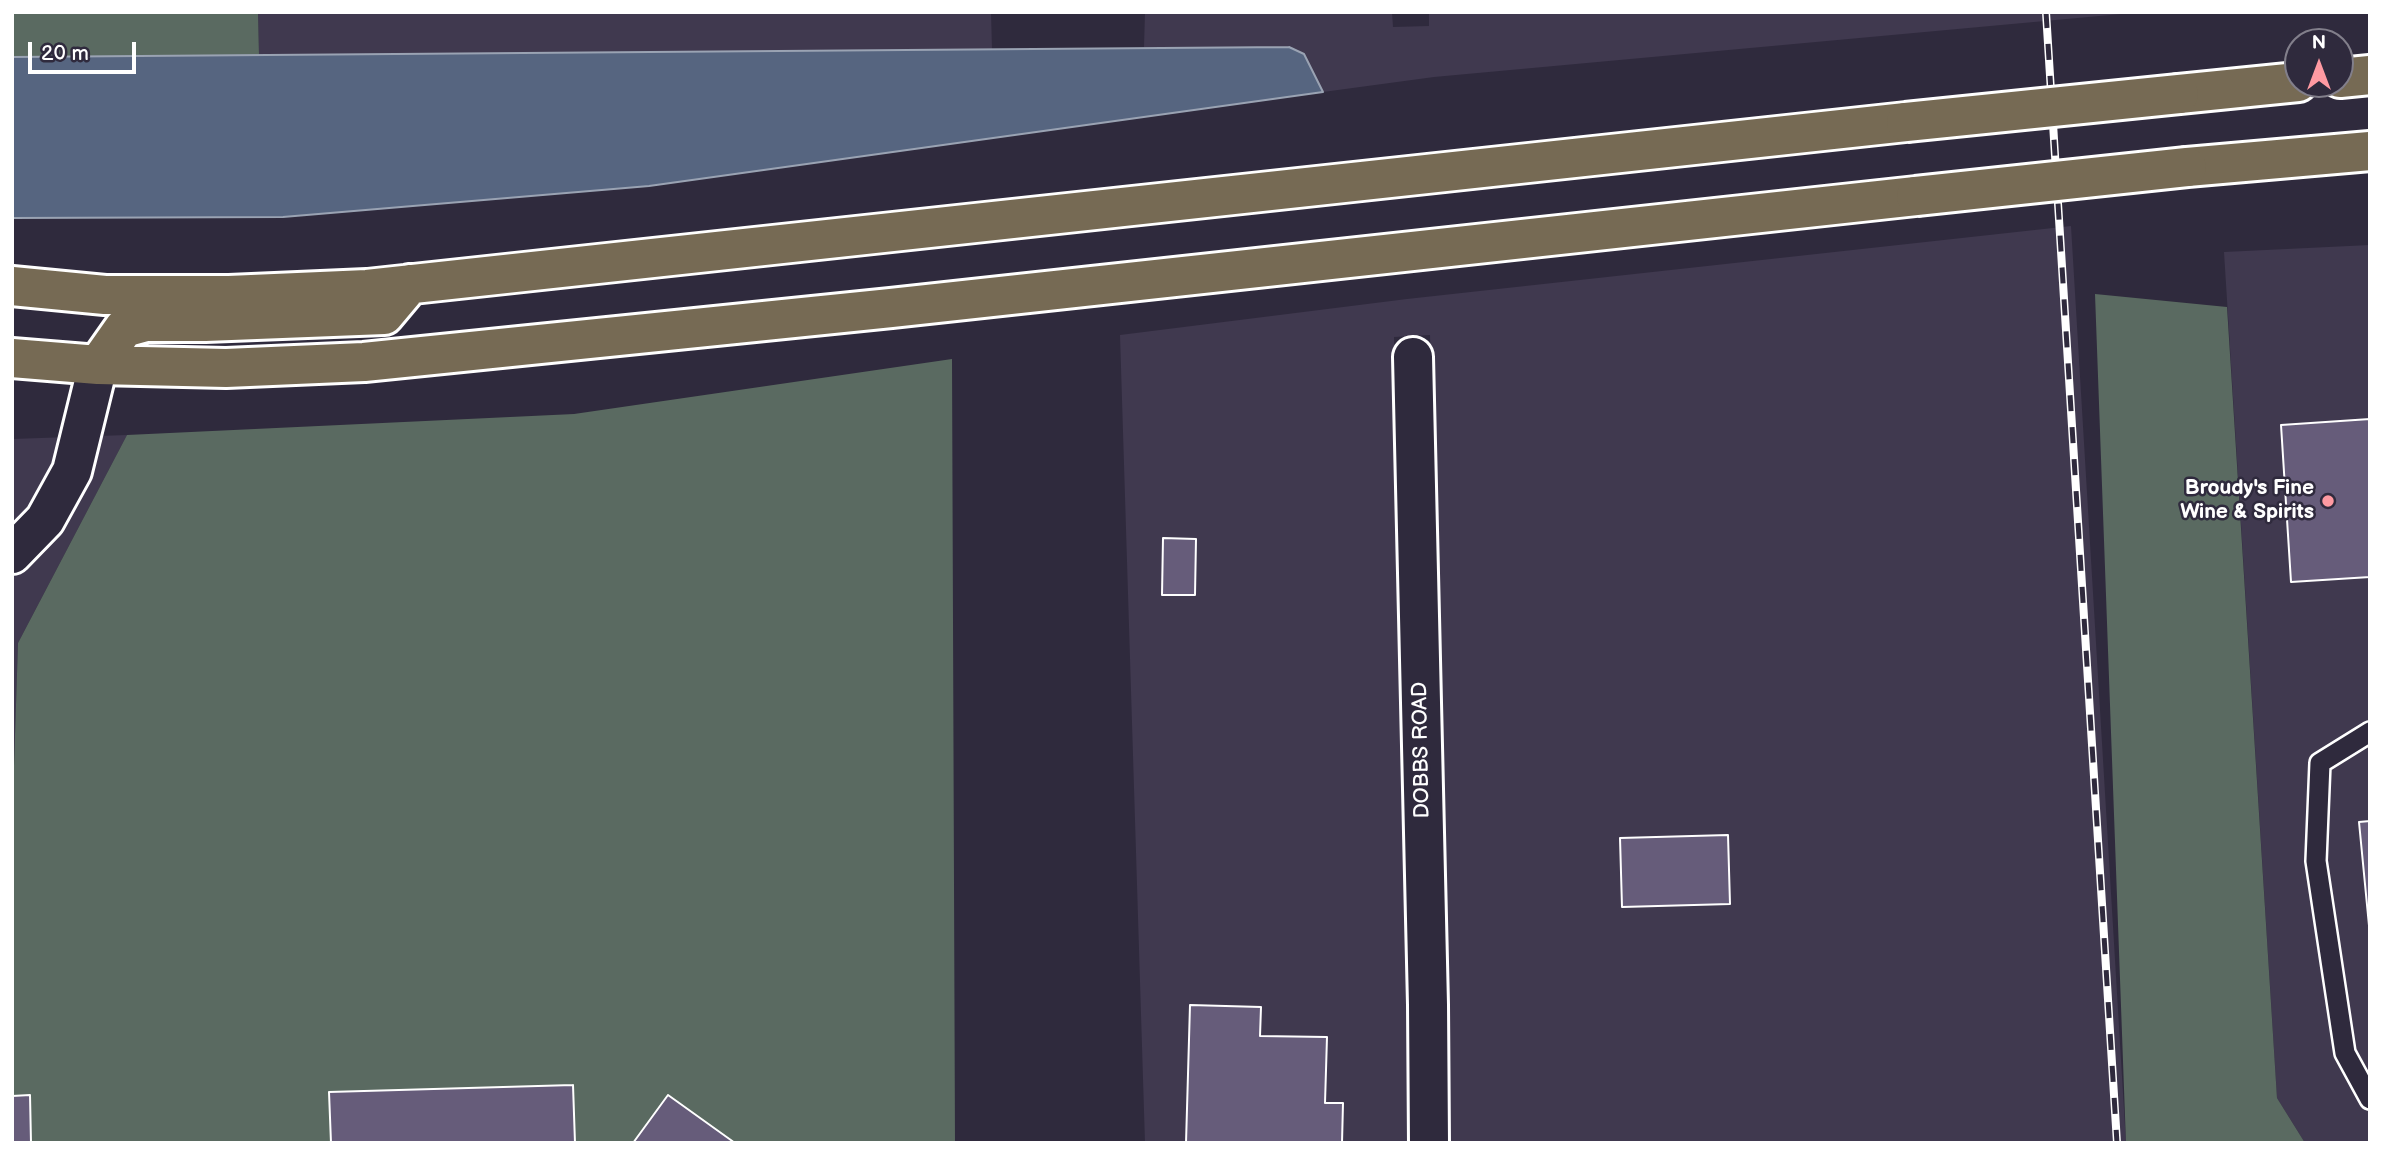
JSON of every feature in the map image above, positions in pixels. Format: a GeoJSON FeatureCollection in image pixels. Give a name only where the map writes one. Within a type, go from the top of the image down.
{"type":"FeatureCollection","features":[{"type":"Feature","properties":{"kind":"main road"},"geometry":{"type":"LineString","coordinates":[[12,286],[105,295],[229,295],[367,289],[2284,83]]}},
{"type":"Feature","properties":{"kind":"main road"},"geometry":{"type":"LineString","coordinates":[[12,358],[98,365],[226,368],[391,359],[891,309],[2187,167],[2370,151]]}},
{"type":"Feature","properties":{"kind":"main road"},"geometry":{"type":"LineString","coordinates":[[98,365],[124,328],[146,322],[384,315],[410,284]]}},
{"type":"Feature","properties":{"kind":"street","name":"DOBBS ROAD"},"geometry":{"type":"LineString","coordinates":[[1413,357],[1429,1143]]}},
{"type":"Feature","properties":{"kind":"street"},"geometry":{"type":"LineString","coordinates":[[12,554],[45,520],[72,471],[98,365]]}},
{"type":"Feature","properties":{"kind":"lane"},"geometry":{"type":"LineString","coordinates":[[2370,733],[2320,763],[2316,861],[2345,1054],[2370,1099]]}},
{"type":"Feature","properties":{"kind":"shaded area"},"geometry":{"type":"Polygon","coordinates":[[[258,12],[991,12],[992,49],[259,55],[258,12]]]}},
{"type":"Feature","properties":{"kind":"shaded area"},"geometry":{"type":"Polygon","coordinates":[[[1145,12],[1392,12],[1393,27],[1429,26],[1429,12],[2143,12],[1434,77],[1323,92],[1304,54],[1289,47],[1144,47],[1145,12]]]}},
{"type":"Feature","properties":{"kind":"shaded area"},"geometry":{"type":"Polygon","coordinates":[[[2071,226],[2126,1143],[1447,1143],[1446,993],[1430,335],[1394,337],[1410,1006],[1410,1143],[1145,1143],[1120,335],[1407,299],[2071,226]]]}},
{"type":"Feature","properties":{"kind":"shaded area"},"geometry":{"type":"Polygon","coordinates":[[[2370,245],[2370,1143],[2305,1143],[2277,1098],[2224,252],[2370,245]]]}},
{"type":"Feature","properties":{"kind":"shaded area"},"geometry":{"type":"Polygon","coordinates":[[[127,435],[18,643],[12,827],[12,439],[127,435]]]}},
{"type":"Feature","properties":{"kind":"green space"},"geometry":{"type":"Polygon","coordinates":[[[12,12],[258,12],[259,55],[12,57],[12,12]]]}},
{"type":"Feature","properties":{"kind":"green space"},"geometry":{"type":"Polygon","coordinates":[[[2095,294],[2227,307],[2277,1098],[2305,1143],[2126,1143],[2095,294]]]}},
{"type":"Feature","properties":{"kind":"green space"},"geometry":{"type":"Polygon","coordinates":[[[952,359],[955,1143],[12,1143],[12,827],[18,643],[127,435],[574,414],[952,359]]]}},
{"type":"Feature","properties":{"kind":"water"},"geometry":{"type":"Polygon","coordinates":[[[1289,47],[1304,54],[1323,92],[649,186],[283,217],[12,218],[12,57],[1289,47]]]}},
{"type":"Feature","properties":{"kind":"building","name":"Broudy's Fine Wine & Spirits"},"geometry":{"type":"Polygon","coordinates":[[[2370,419],[2370,577],[2291,582],[2281,425],[2370,419]]]}},
{"type":"Feature","properties":{"kind":"building"},"geometry":{"type":"Polygon","coordinates":[[[1163,538],[1196,539],[1195,595],[1162,595],[1163,538]]]}},
{"type":"Feature","properties":{"kind":"building"},"geometry":{"type":"Polygon","coordinates":[[[2370,821],[2370,936],[2359,822],[2370,821]]]}},
{"type":"Feature","properties":{"kind":"building"},"geometry":{"type":"Polygon","coordinates":[[[1728,835],[1730,904],[1622,907],[1620,838],[1728,835]]]}},
{"type":"Feature","properties":{"kind":"building"},"geometry":{"type":"Polygon","coordinates":[[[1190,1005],[1261,1007],[1260,1036],[1327,1037],[1325,1103],[1343,1103],[1342,1143],[1186,1143],[1190,1005]]]}},
{"type":"Feature","properties":{"kind":"building"},"geometry":{"type":"Polygon","coordinates":[[[573,1085],[575,1143],[331,1143],[329,1092],[573,1085]]]}},
{"type":"Feature","properties":{"kind":"building"},"geometry":{"type":"Polygon","coordinates":[[[30,1095],[31,1143],[12,1143],[12,1096],[30,1095]]]}},
{"type":"Feature","properties":{"kind":"building"},"geometry":{"type":"Polygon","coordinates":[[[668,1095],[735,1143],[633,1143],[668,1095]]]}},
{"type":"Feature","properties":{"kind":"railway"},"geometry":{"type":"LineString","coordinates":[[2046,12],[2117,1143]]}},
{"type":"Feature","properties":{"kind":"place","name":"Broudy's Fine Wine & Spirits"},"geometry":{"type":"Point","coordinates":[2328,501]}}]}
